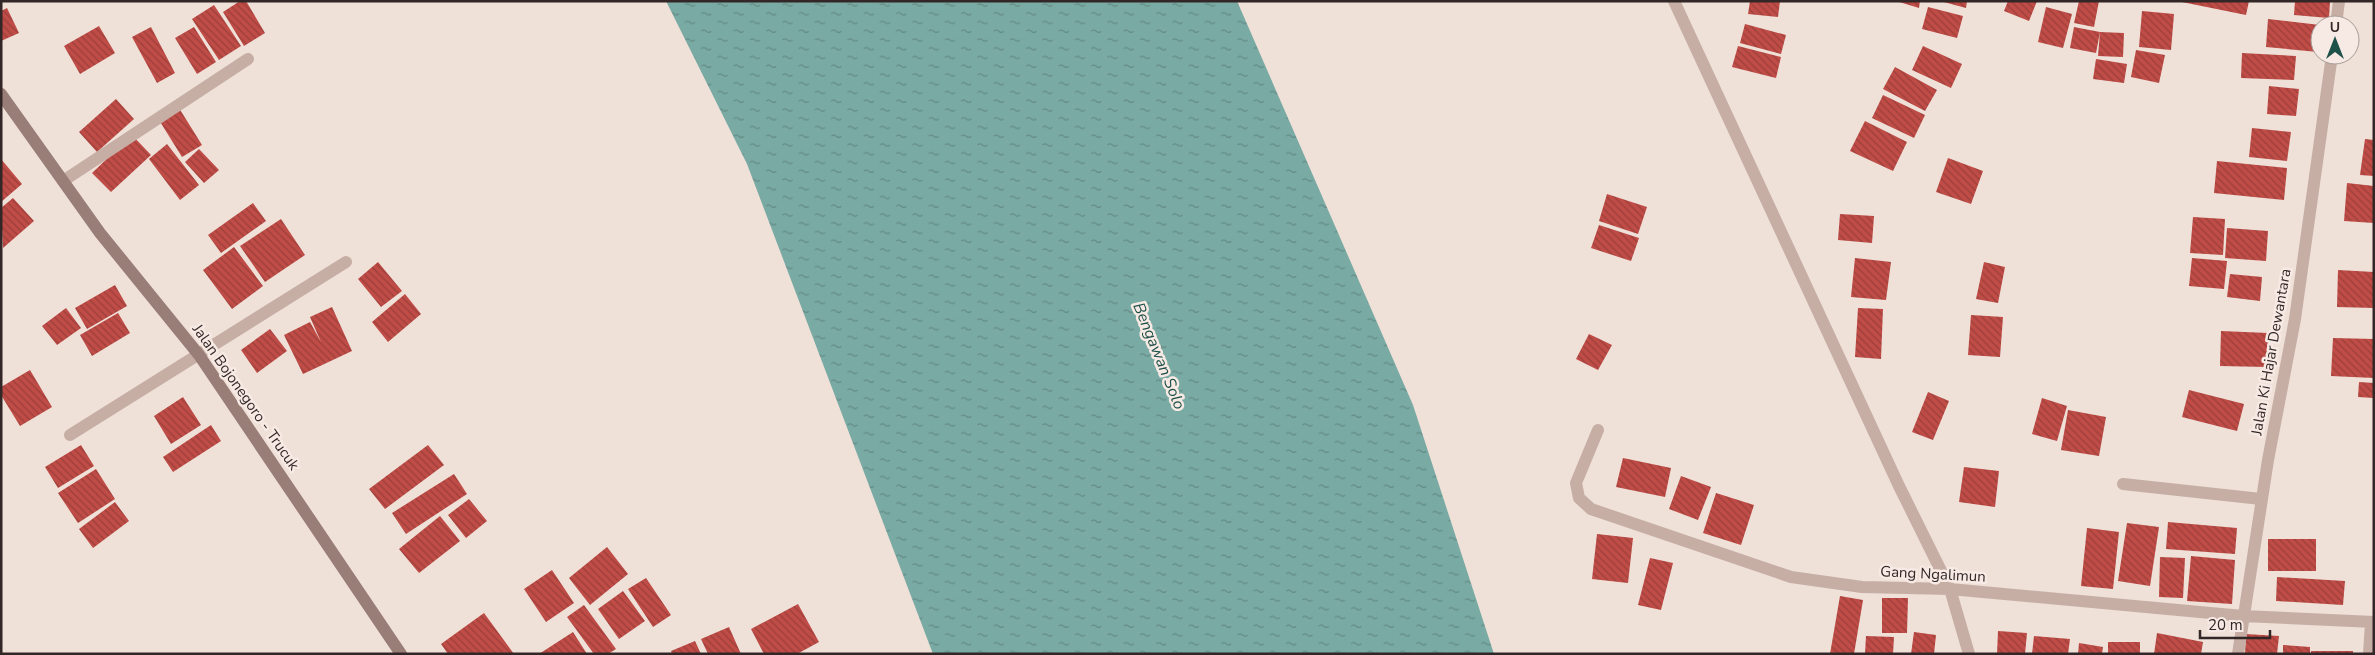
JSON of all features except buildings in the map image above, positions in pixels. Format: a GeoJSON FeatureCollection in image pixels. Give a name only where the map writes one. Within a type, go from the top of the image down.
{"type":"FeatureCollection","features":[{"type":"Feature","properties":{"kind":"street"},"geometry":{"type":"LineString","coordinates":[[1674,1],[1899,486],[1950,589],[1969,654]]}},
{"type":"Feature","properties":{"kind":"street"},"geometry":{"type":"LineString","coordinates":[[2337,15],[2339,1]]}},
{"type":"Feature","properties":{"kind":"street"},"geometry":{"type":"LineString","coordinates":[[63,181],[248,59]]}},
{"type":"Feature","properties":{"kind":"street","name":"Jalan Ki Hajar Dewantara"},"geometry":{"type":"LineString","coordinates":[[2238,654],[2262,499],[2295,319],[2331,65]]}},
{"type":"Feature","properties":{"kind":"street","name":"Jalan Bojonegoro - Trucuk"},"geometry":{"type":"LineString","coordinates":[[1,94],[100,233],[199,355],[401,654]]}},
{"type":"Feature","properties":{"kind":"street"},"geometry":{"type":"LineString","coordinates":[[70,435],[346,262]]}},
{"type":"Feature","properties":{"kind":"street","name":"Gang Ngalimun"},"geometry":{"type":"LineString","coordinates":[[1598,430],[1576,483],[1579,498],[1592,509],[1791,577],[1862,587],[1950,589],[2243,616],[2373,622]]}},
{"type":"Feature","properties":{"kind":"street"},"geometry":{"type":"LineString","coordinates":[[2123,484],[2262,499]]}},
{"type":"Feature","properties":{"kind":"street"},"geometry":{"type":"LineString","coordinates":[[2369,654],[2373,622]]}},
{"type":"Feature","properties":{"kind":"water","name":"Bengawan Solo"},"geometry":{"type":"Polygon","coordinates":[[[666,1],[1237,1],[1413,405],[1494,654],[933,654],[747,164],[666,1]]]}}]}
